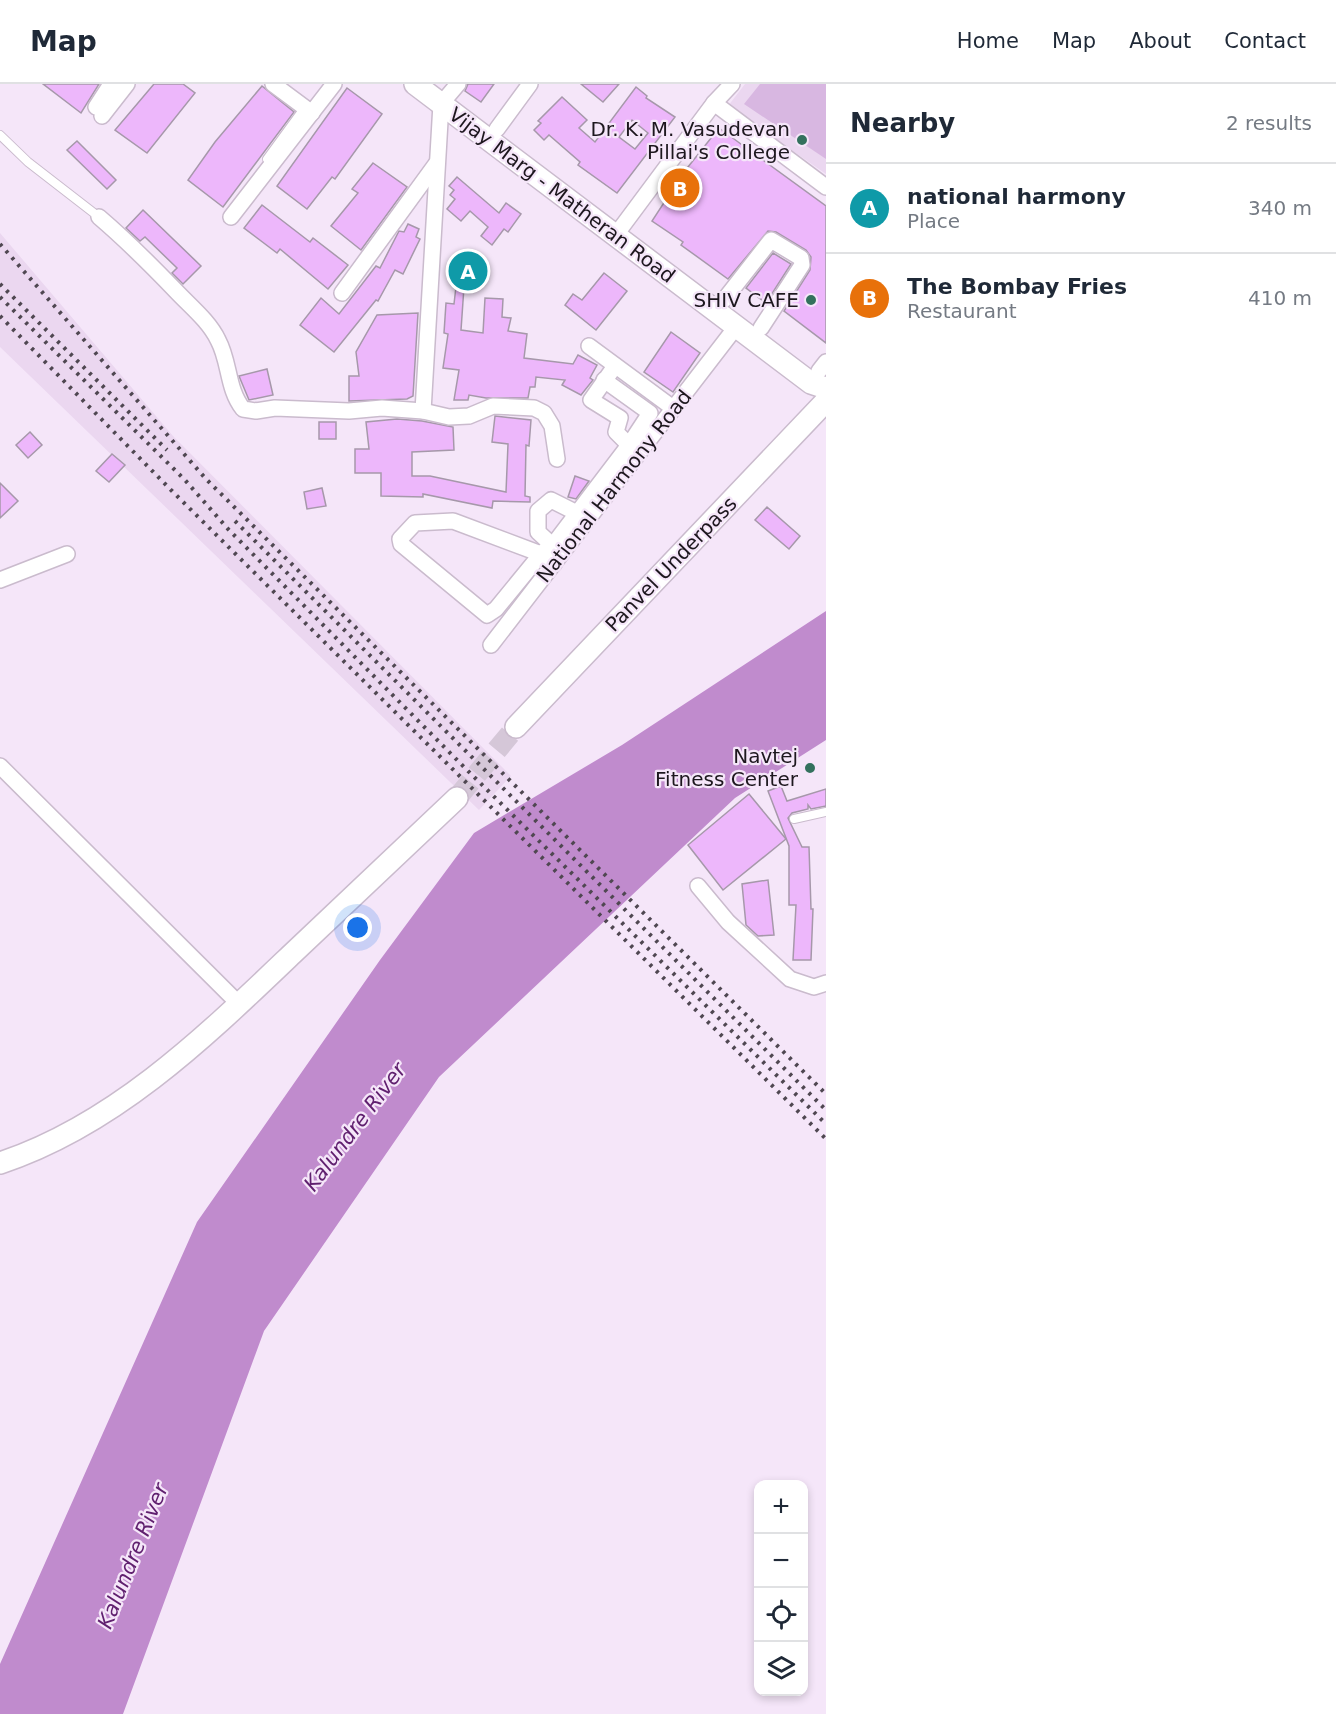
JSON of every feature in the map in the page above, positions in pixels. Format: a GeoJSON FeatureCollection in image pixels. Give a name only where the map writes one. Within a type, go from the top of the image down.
{"type":"FeatureCollection","features":[{"type":"Feature","properties":{"kind":"main road","name":"Vijay Marg - Matheran Road"},"geometry":{"type":"LineString","coordinates":[[437,90],[497,129],[527,160]]}},
{"type":"Feature","properties":{"kind":"main road","name":"Vijay Marg - Matheran Road"},"geometry":{"type":"LineString","coordinates":[[437,90],[620,230],[736,327],[811,383],[824,376],[724,300],[620,230]]}},
{"type":"Feature","properties":{"kind":"main road","name":"Panvel Underpass"},"geometry":{"type":"LineString","coordinates":[[516,727],[826,401]]}},
{"type":"Feature","properties":{"kind":"main road"},"geometry":{"type":"LineString","coordinates":[[0,1163],[44,1147],[126,1100],[239,1004],[457,798]]}},
{"type":"Feature","properties":{"kind":"street"},"geometry":{"type":"LineString","coordinates":[[111,84],[99,111],[127,84]]}},
{"type":"Feature","properties":{"kind":"street"},"geometry":{"type":"LineString","coordinates":[[273,84],[309,110]]}},
{"type":"Feature","properties":{"kind":"street"},"geometry":{"type":"LineString","coordinates":[[229,215],[309,110],[334,84]]}},
{"type":"Feature","properties":{"kind":"street"},"geometry":{"type":"LineString","coordinates":[[497,129],[530,84]]}},
{"type":"Feature","properties":{"kind":"street"},"geometry":{"type":"LineString","coordinates":[[620,230],[714,103],[732,84]]}},
{"type":"Feature","properties":{"kind":"street"},"geometry":{"type":"LineString","coordinates":[[423,411],[436,164],[437,90]]}},
{"type":"Feature","properties":{"kind":"street"},"geometry":{"type":"LineString","coordinates":[[714,103],[826,187]]}},
{"type":"Feature","properties":{"kind":"street"},"geometry":{"type":"LineString","coordinates":[[342,293],[436,164]]}},
{"type":"Feature","properties":{"kind":"street"},"geometry":{"type":"LineString","coordinates":[[99,217],[129,243],[201,316],[218,339],[227,363],[234,398],[243,409],[349,411],[382,408],[423,411],[449,417],[469,416],[493,406],[534,408],[544,413],[552,426],[557,459]]}},
{"type":"Feature","properties":{"kind":"street"},"geometry":{"type":"LineString","coordinates":[[724,300],[771,240],[775,240],[801,258],[802,264],[761,328]]}},
{"type":"Feature","properties":{"kind":"street","name":"National Harmony Road"},"geometry":{"type":"LineString","coordinates":[[491,645],[554,564],[634,449],[673,408],[736,327]]}},
{"type":"Feature","properties":{"kind":"street"},"geometry":{"type":"LineString","coordinates":[[589,346],[673,408]]}},
{"type":"Feature","properties":{"kind":"street"},"geometry":{"type":"LineString","coordinates":[[615,366],[591,400],[620,418],[616,432],[634,449]]}},
{"type":"Feature","properties":{"kind":"street"},"geometry":{"type":"LineString","coordinates":[[546,549],[453,521],[415,523],[400,539],[401,544],[487,615],[496,609],[634,449],[650,413],[604,380]]}},
{"type":"Feature","properties":{"kind":"street"},"geometry":{"type":"LineString","coordinates":[[554,564],[538,532],[538,511],[551,500],[577,513]]}},
{"type":"Feature","properties":{"kind":"street"},"geometry":{"type":"LineString","coordinates":[[0,580],[67,554]]}},
{"type":"Feature","properties":{"kind":"street"},"geometry":{"type":"LineString","coordinates":[[496,609],[510,620]]}},
{"type":"Feature","properties":{"kind":"street"},"geometry":{"type":"LineString","coordinates":[[0,766],[239,1004]]}},
{"type":"Feature","properties":{"kind":"street"},"geometry":{"type":"LineString","coordinates":[[698,886],[729,922],[790,979],[814,987],[826,983]]}},
{"type":"Feature","properties":{"kind":"lane"},"geometry":{"type":"LineString","coordinates":[[0,135],[28,162],[99,217]]}},
{"type":"Feature","properties":{"kind":"lane"},"geometry":{"type":"LineString","coordinates":[[794,819],[826,812]]}},
{"type":"Feature","properties":{"kind":"shaded area","name":"Dr. K. M. Vasudevan Pillai's College"},"geometry":{"type":"Polygon","coordinates":[[[745,84],[826,84],[826,174],[728,106],[745,84]]]}},
{"type":"Feature","properties":{"kind":"shaded area","name":"Dr. K. M. Vasudevan Pillai's College"},"geometry":{"type":"Polygon","coordinates":[[[760,84],[826,84],[826,159],[744,104],[760,84]]]}},
{"type":"Feature","properties":{"kind":"shaded area"},"geometry":{"type":"Polygon","coordinates":[[[0,233],[173,436],[511,776],[479,810],[0,347],[0,233]]]}},
{"type":"Feature","properties":{"kind":"water","name":"Kalundre River"},"geometry":{"type":"Polygon","coordinates":[[[826,611],[826,740],[735,798],[439,1077],[264,1331],[123,1714],[0,1714],[0,1664],[197,1222],[380,960],[474,833],[622,745],[826,611]]]}},
{"type":"Feature","properties":{"kind":"building"},"geometry":{"type":"Polygon","coordinates":[[[43,84],[99,84],[81,113],[43,84]]]}},
{"type":"Feature","properties":{"kind":"building"},"geometry":{"type":"Polygon","coordinates":[[[154,84],[183,84],[195,93],[147,153],[115,130],[154,84]]]}},
{"type":"Feature","properties":{"kind":"building"},"geometry":{"type":"Polygon","coordinates":[[[468,84],[494,84],[481,102],[465,91],[468,84]]]}},
{"type":"Feature","properties":{"kind":"building"},"geometry":{"type":"Polygon","coordinates":[[[581,84],[619,84],[603,102],[581,84]]]}},
{"type":"Feature","properties":{"kind":"building"},"geometry":{"type":"Polygon","coordinates":[[[262,86],[294,112],[223,207],[188,180],[215,142],[262,86]]]}},
{"type":"Feature","properties":{"kind":"building"},"geometry":{"type":"Polygon","coordinates":[[[636,87],[647,96],[646,98],[675,117],[617,193],[578,165],[580,162],[549,135],[544,140],[534,130],[541,123],[538,121],[562,97],[587,120],[579,128],[595,142],[636,87]],[[632,120],[619,137],[635,149],[648,133],[632,120]]]}},
{"type":"Feature","properties":{"kind":"building"},"geometry":{"type":"Polygon","coordinates":[[[347,88],[382,114],[335,179],[332,177],[307,209],[277,186],[347,88]]]}},
{"type":"Feature","properties":{"kind":"building"},"geometry":{"type":"Polygon","coordinates":[[[719,128],[826,206],[826,343],[784,311],[810,270],[811,257],[806,250],[776,232],[768,231],[728,279],[681,245],[683,242],[652,221],[684,172],[719,128]]]}},
{"type":"Feature","properties":{"kind":"building"},"geometry":{"type":"Polygon","coordinates":[[[77,141],[116,180],[107,189],[67,150],[77,141]]]}},
{"type":"Feature","properties":{"kind":"building"},"geometry":{"type":"Polygon","coordinates":[[[373,163],[407,187],[361,250],[331,226],[358,193],[352,189],[373,163]]]}},
{"type":"Feature","properties":{"kind":"building"},"geometry":{"type":"Polygon","coordinates":[[[457,177],[499,213],[506,203],[521,214],[508,232],[504,229],[492,245],[481,236],[488,227],[470,211],[461,221],[447,209],[455,199],[450,195],[454,190],[449,186],[457,177]]]}},
{"type":"Feature","properties":{"kind":"building"},"geometry":{"type":"Polygon","coordinates":[[[262,205],[310,242],[313,238],[348,265],[328,289],[280,249],[277,253],[244,228],[262,205]]]}},
{"type":"Feature","properties":{"kind":"building"},"geometry":{"type":"Polygon","coordinates":[[[143,210],[201,266],[183,284],[172,273],[177,268],[145,237],[140,241],[126,228],[143,210]]]}},
{"type":"Feature","properties":{"kind":"building"},"geometry":{"type":"Polygon","coordinates":[[[408,224],[419,229],[416,237],[420,239],[403,274],[395,270],[378,301],[376,300],[334,352],[300,325],[321,298],[339,314],[376,266],[380,268],[399,231],[404,232],[408,224]]]}},
{"type":"Feature","properties":{"kind":"building"},"geometry":{"type":"Polygon","coordinates":[[[460,252],[479,254],[476,289],[464,287],[461,330],[483,333],[485,298],[503,299],[502,317],[511,318],[508,331],[527,334],[524,358],[573,364],[578,355],[597,365],[590,378],[593,380],[581,395],[562,385],[565,380],[536,377],[535,387],[530,387],[528,398],[486,398],[469,395],[468,400],[454,400],[459,370],[443,368],[448,334],[444,333],[446,303],[454,304],[460,252]]]}},
{"type":"Feature","properties":{"kind":"building"},"geometry":{"type":"Polygon","coordinates":[[[773,253],[791,264],[766,303],[746,288],[773,253]]]}},
{"type":"Feature","properties":{"kind":"building"},"geometry":{"type":"Polygon","coordinates":[[[604,273],[627,291],[596,330],[565,305],[573,294],[582,300],[604,273]]]}},
{"type":"Feature","properties":{"kind":"building"},"geometry":{"type":"Polygon","coordinates":[[[418,313],[413,396],[407,399],[349,401],[349,376],[359,376],[356,352],[377,315],[418,313]]]}},
{"type":"Feature","properties":{"kind":"building"},"geometry":{"type":"Polygon","coordinates":[[[671,332],[700,353],[673,392],[644,372],[671,332]]]}},
{"type":"Feature","properties":{"kind":"building"},"geometry":{"type":"Polygon","coordinates":[[[267,369],[273,395],[249,400],[239,376],[267,369]]]}},
{"type":"Feature","properties":{"kind":"building"},"geometry":{"type":"Polygon","coordinates":[[[495,416],[531,420],[529,446],[526,445],[525,496],[530,497],[530,502],[493,501],[492,508],[423,494],[423,497],[381,496],[381,473],[355,473],[355,449],[369,449],[366,422],[397,419],[422,421],[453,427],[454,450],[412,452],[412,476],[430,476],[506,492],[508,444],[492,442],[495,416]]]}},
{"type":"Feature","properties":{"kind":"building"},"geometry":{"type":"Polygon","coordinates":[[[319,422],[336,422],[336,439],[319,439],[319,422]]]}},
{"type":"Feature","properties":{"kind":"building"},"geometry":{"type":"Polygon","coordinates":[[[30,432],[42,445],[28,458],[16,445],[30,432]]]}},
{"type":"Feature","properties":{"kind":"building"},"geometry":{"type":"Polygon","coordinates":[[[112,454],[125,465],[109,482],[96,471],[112,454]]]}},
{"type":"Feature","properties":{"kind":"building"},"geometry":{"type":"Polygon","coordinates":[[[575,476],[589,481],[576,499],[568,497],[575,476]]]}},
{"type":"Feature","properties":{"kind":"building"},"geometry":{"type":"Polygon","coordinates":[[[0,483],[18,501],[0,518],[0,483]]]}},
{"type":"Feature","properties":{"kind":"building"},"geometry":{"type":"Polygon","coordinates":[[[322,488],[326,506],[307,509],[304,492],[322,488]]]}},
{"type":"Feature","properties":{"kind":"building"},"geometry":{"type":"Polygon","coordinates":[[[767,507],[800,536],[789,549],[755,520],[767,507]]]}},
{"type":"Feature","properties":{"kind":"building"},"geometry":{"type":"Polygon","coordinates":[[[781,786],[787,801],[826,789],[826,806],[811,809],[808,805],[808,809],[792,813],[788,818],[802,847],[809,847],[811,909],[813,909],[811,960],[793,960],[796,905],[789,905],[789,846],[768,791],[781,786]]]}},
{"type":"Feature","properties":{"kind":"building"},"geometry":{"type":"Polygon","coordinates":[[[749,794],[786,839],[723,890],[688,845],[749,794]]]}},
{"type":"Feature","properties":{"kind":"building"},"geometry":{"type":"Polygon","coordinates":[[[768,880],[774,935],[758,936],[746,925],[742,884],[768,880]]]}},
{"type":"Feature","properties":{"kind":"tunnel"},"geometry":{"type":"LineString","coordinates":[[457,798],[516,727]]}},
{"type":"Feature","properties":{"kind":"railway"},"geometry":{"type":"LineString","coordinates":[[0,244],[206,479],[826,1094]]}},
{"type":"Feature","properties":{"kind":"railway"},"geometry":{"type":"LineString","coordinates":[[0,284],[167,450]]}},
{"type":"Feature","properties":{"kind":"railway"},"geometry":{"type":"LineString","coordinates":[[0,297],[185,480],[228,529],[465,768],[826,1124]]}},
{"type":"Feature","properties":{"kind":"railway"},"geometry":{"type":"LineString","coordinates":[[0,316],[172,491],[826,1139]]}},
{"type":"Feature","properties":{"kind":"railway"},"geometry":{"type":"LineString","coordinates":[[235,521],[826,1110]]}},
{"type":"Feature","properties":{"kind":"place","name":"Dr. K. M. Vasudevan Pillai's College"},"geometry":{"type":"Point","coordinates":[802,140]}},
{"type":"Feature","properties":{"kind":"place","name":"The Bombay Fries"},"geometry":{"type":"Point","coordinates":[680,188]}},
{"type":"Feature","properties":{"kind":"place","name":"national harmony"},"geometry":{"type":"Point","coordinates":[468,271]}},
{"type":"Feature","properties":{"kind":"place","name":"SHIV CAFE"},"geometry":{"type":"Point","coordinates":[811,300]}},
{"type":"Feature","properties":{"kind":"place","name":"Navtej Fitness Center"},"geometry":{"type":"Point","coordinates":[810,768]}}]}
